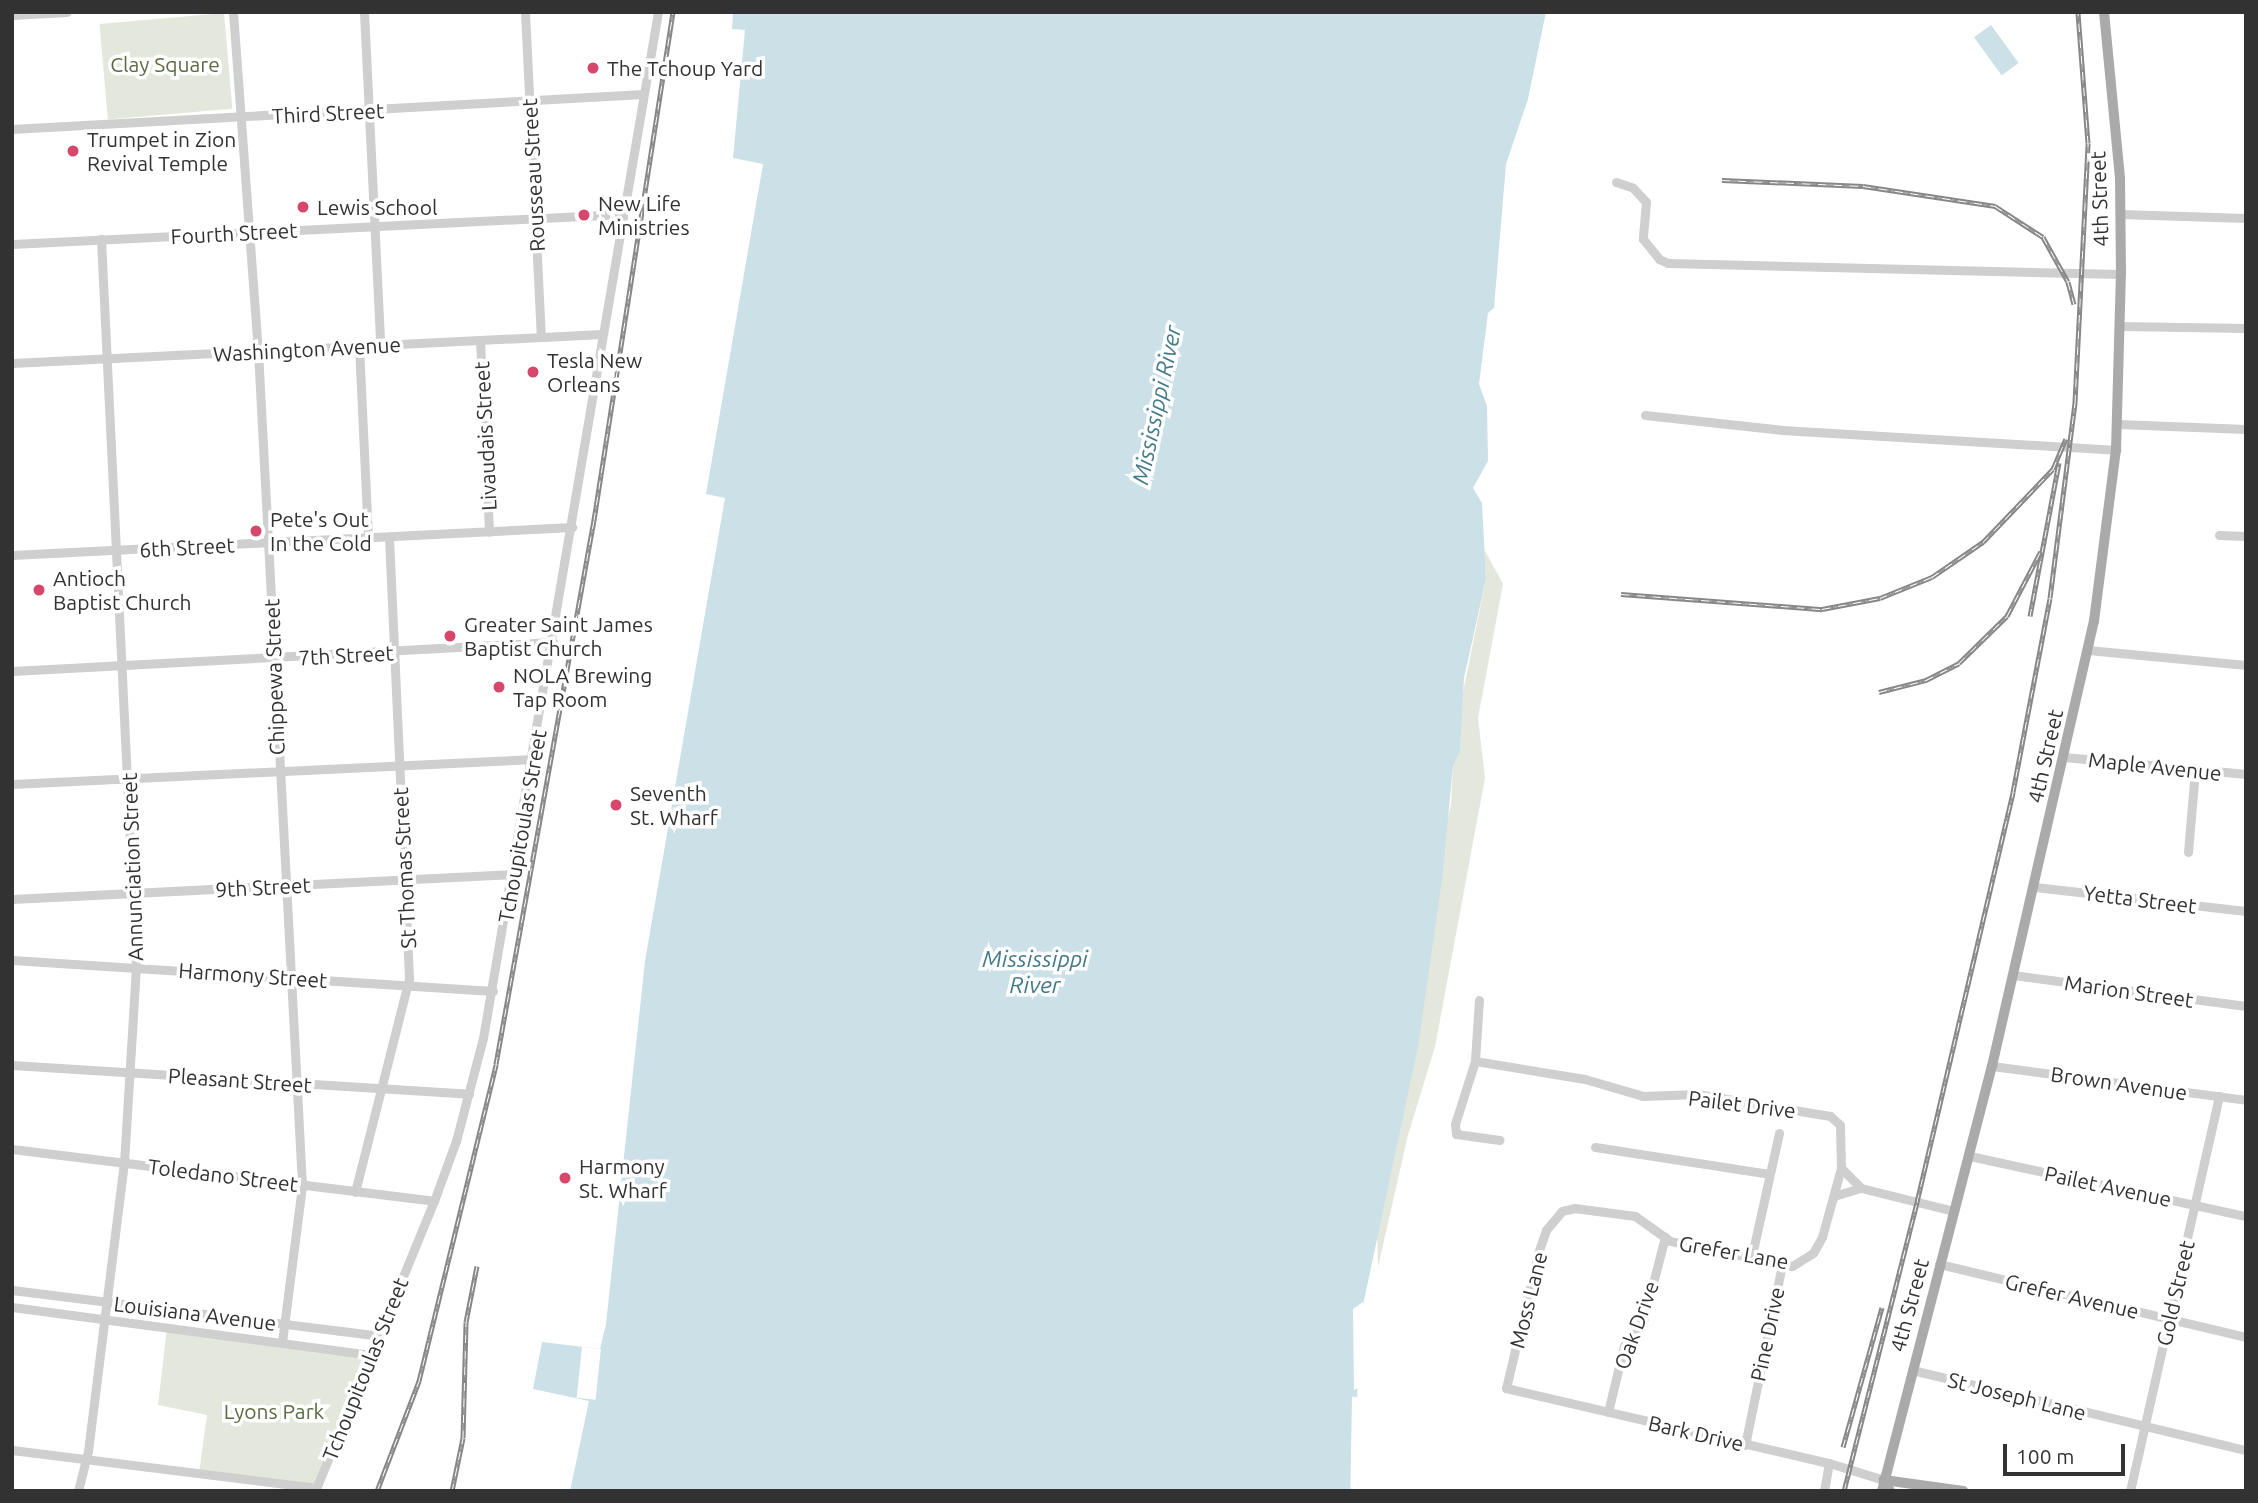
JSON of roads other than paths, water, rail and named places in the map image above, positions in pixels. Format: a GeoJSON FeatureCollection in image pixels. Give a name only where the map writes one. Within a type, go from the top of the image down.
{"type":"FeatureCollection","features":[{"type":"Feature","properties":{"kind":"main road","name":"4th Street"},"geometry":{"type":"LineString","coordinates":[[1885,1487],[1912,1370],[1992,1066],[2088,650],[2118,424],[2120,214],[2104,12]]}},
{"type":"Feature","properties":{"kind":"main road"},"geometry":{"type":"LineString","coordinates":[[1885,1487],[1963,1491]]}},
{"type":"Feature","properties":{"kind":"street"},"geometry":{"type":"LineString","coordinates":[[12,15],[67,12]]}},
{"type":"Feature","properties":{"kind":"street","name":"Chippewa Street"},"geometry":{"type":"LineString","coordinates":[[233,12],[258,351],[278,772],[302,1186],[282,1342]]}},
{"type":"Feature","properties":{"kind":"street"},"geometry":{"type":"LineString","coordinates":[[364,12],[380,345]]}},
{"type":"Feature","properties":{"kind":"street","name":"Rousseau Street"},"geometry":{"type":"LineString","coordinates":[[525,12],[533,218],[541,337]]}},
{"type":"Feature","properties":{"kind":"street","name":"Tchoupitoulas Street"},"geometry":{"type":"LineString","coordinates":[[316,1490],[434,1201],[469,1094],[493,991],[658,12]]}},
{"type":"Feature","properties":{"kind":"street","name":"Third Street"},"geometry":{"type":"LineString","coordinates":[[12,129],[643,94]]}},
{"type":"Feature","properties":{"kind":"street"},"geometry":{"type":"LineString","coordinates":[[1616,182],[1633,188],[1646,202],[1643,239],[1659,259],[1668,262],[2121,274]]}},
{"type":"Feature","properties":{"kind":"street","name":"Fourth Street"},"geometry":{"type":"LineString","coordinates":[[12,244],[623,214]]}},
{"type":"Feature","properties":{"kind":"street"},"geometry":{"type":"LineString","coordinates":[[2120,214],[2246,218]]}},
{"type":"Feature","properties":{"kind":"street","name":"Annunciation Street"},"geometry":{"type":"LineString","coordinates":[[78,1491],[86,1460],[124,1163],[136,968],[101,239]]}},
{"type":"Feature","properties":{"kind":"street"},"geometry":{"type":"LineString","coordinates":[[2119,326],[2246,328]]}},
{"type":"Feature","properties":{"kind":"street","name":"Washington Avenue"},"geometry":{"type":"LineString","coordinates":[[12,363],[603,334]]}},
{"type":"Feature","properties":{"kind":"street","name":"Livaudais Street"},"geometry":{"type":"LineString","coordinates":[[480,340],[489,532]]}},
{"type":"Feature","properties":{"kind":"street"},"geometry":{"type":"LineString","coordinates":[[359,346],[368,538]]}},
{"type":"Feature","properties":{"kind":"street"},"geometry":{"type":"LineString","coordinates":[[1645,415],[1782,430],[2116,450]]}},
{"type":"Feature","properties":{"kind":"street"},"geometry":{"type":"LineString","coordinates":[[2118,424],[2246,429]]}},
{"type":"Feature","properties":{"kind":"street","name":"6th Street"},"geometry":{"type":"LineString","coordinates":[[12,555],[572,527]]}},
{"type":"Feature","properties":{"kind":"street"},"geometry":{"type":"LineString","coordinates":[[2219,535],[2246,536]]}},
{"type":"Feature","properties":{"kind":"street","name":"St Thomas Street"},"geometry":{"type":"LineString","coordinates":[[355,1192],[408,985],[389,537]]}},
{"type":"Feature","properties":{"kind":"street","name":"7th Street"},"geometry":{"type":"LineString","coordinates":[[12,671],[553,642]]}},
{"type":"Feature","properties":{"kind":"street"},"geometry":{"type":"LineString","coordinates":[[2088,650],[2246,665]]}},
{"type":"Feature","properties":{"kind":"street","name":"Maple Avenue"},"geometry":{"type":"LineString","coordinates":[[2064,757],[2246,774]]}},
{"type":"Feature","properties":{"kind":"street"},"geometry":{"type":"LineString","coordinates":[[12,784],[534,759]]}},
{"type":"Feature","properties":{"kind":"street"},"geometry":{"type":"LineString","coordinates":[[2188,852],[2195,771]]}},
{"type":"Feature","properties":{"kind":"street","name":"9th Street"},"geometry":{"type":"LineString","coordinates":[[12,899],[514,874]]}},
{"type":"Feature","properties":{"kind":"street","name":"Yetta Street"},"geometry":{"type":"LineString","coordinates":[[2035,887],[2246,911]]}},
{"type":"Feature","properties":{"kind":"street","name":"Harmony Street"},"geometry":{"type":"LineString","coordinates":[[12,960],[493,991]]}},
{"type":"Feature","properties":{"kind":"street","name":"Marion Street"},"geometry":{"type":"LineString","coordinates":[[2013,975],[2246,1006]]}},
{"type":"Feature","properties":{"kind":"street"},"geometry":{"type":"LineString","coordinates":[[1479,1000],[1475,1061],[1455,1124],[1457,1134],[1500,1140]]}},
{"type":"Feature","properties":{"kind":"street","name":"Pailet Drive"},"geometry":{"type":"LineString","coordinates":[[1475,1061],[1584,1079],[1643,1096],[1697,1094],[1830,1116],[1840,1125],[1841,1168]]}},
{"type":"Feature","properties":{"kind":"street","name":"Pleasant Street"},"geometry":{"type":"LineString","coordinates":[[12,1065],[469,1094]]}},
{"type":"Feature","properties":{"kind":"street","name":"Brown Avenue"},"geometry":{"type":"LineString","coordinates":[[1992,1066],[2246,1100]]}},
{"type":"Feature","properties":{"kind":"street","name":"Gold Street"},"geometry":{"type":"LineString","coordinates":[[2130,1491],[2219,1096]]}},
{"type":"Feature","properties":{"kind":"street"},"geometry":{"type":"LineString","coordinates":[[1752,1255],[1779,1133]]}},
{"type":"Feature","properties":{"kind":"street"},"geometry":{"type":"LineString","coordinates":[[1595,1147],[1769,1174]]}},
{"type":"Feature","properties":{"kind":"street","name":"Toledano Street"},"geometry":{"type":"LineString","coordinates":[[12,1149],[434,1201]]}},
{"type":"Feature","properties":{"kind":"street","name":"Pailet Avenue"},"geometry":{"type":"LineString","coordinates":[[1970,1156],[2246,1216]]}},
{"type":"Feature","properties":{"kind":"street"},"geometry":{"type":"LineString","coordinates":[[1841,1168],[1861,1188]]}},
{"type":"Feature","properties":{"kind":"street","name":"Grefer Lane"},"geometry":{"type":"LineString","coordinates":[[1558,1215],[1575,1208],[1635,1216],[1665,1237],[1782,1264],[1803,1262],[1813,1253],[1834,1196],[1841,1168]]}},
{"type":"Feature","properties":{"kind":"street"},"geometry":{"type":"LineString","coordinates":[[1834,1196],[1861,1188],[1954,1211]]}},
{"type":"Feature","properties":{"kind":"street","name":"Moss Lane"},"geometry":{"type":"LineString","coordinates":[[1506,1388],[1538,1253],[1546,1230],[1558,1215]]}},
{"type":"Feature","properties":{"kind":"street","name":"Oak Drive"},"geometry":{"type":"LineString","coordinates":[[1608,1412],[1624,1346],[1643,1318],[1665,1237]]}},
{"type":"Feature","properties":{"kind":"street","name":"Pine Drive"},"geometry":{"type":"LineString","coordinates":[[1745,1445],[1782,1264]]}},
{"type":"Feature","properties":{"kind":"street","name":"Grefer Avenue"},"geometry":{"type":"LineString","coordinates":[[1939,1264],[2246,1337]]}},
{"type":"Feature","properties":{"kind":"street","name":"Louisiana Avenue"},"geometry":{"type":"LineString","coordinates":[[12,1290],[379,1336]]}},
{"type":"Feature","properties":{"kind":"street","name":"Louisiana Avenue"},"geometry":{"type":"LineString","coordinates":[[12,1307],[371,1355]]}},
{"type":"Feature","properties":{"kind":"street","name":"St Joseph Lane"},"geometry":{"type":"LineString","coordinates":[[1912,1370],[2246,1450]]}},
{"type":"Feature","properties":{"kind":"street","name":"Bark Drive"},"geometry":{"type":"LineString","coordinates":[[1506,1388],[1745,1445],[1829,1462],[1885,1487]]}},
{"type":"Feature","properties":{"kind":"street"},"geometry":{"type":"LineString","coordinates":[[12,1451],[316,1490]]}},
{"type":"Feature","properties":{"kind":"street"},"geometry":{"type":"LineString","coordinates":[[1824,1491],[1829,1462]]}},
{"type":"Feature","properties":{"kind":"water","name":"Mississippi River"},"geometry":{"type":"Polygon","coordinates":[[[733,12],[1546,12],[1528,99],[1506,164],[1494,308],[1488,313],[1479,384],[1487,406],[1488,461],[1473,488],[1482,503],[1486,579],[1464,678],[1460,752],[1453,767],[1442,881],[1418,1047],[1359,1324],[1355,1491],[570,1491],[589,1401],[533,1389],[542,1342],[600,1349],[606,1324],[645,961],[725,498],[706,494],[763,164],[733,158],[745,30],[732,29],[733,12]]]}},
{"type":"Feature","properties":{"kind":"water"},"geometry":{"type":"Polygon","coordinates":[[[1991,25],[2019,63],[2002,75],[1974,37],[1991,25]]]}},
{"type":"Feature","properties":{"kind":"railway"},"geometry":{"type":"LineString","coordinates":[[377,1491],[419,1381],[496,1064],[594,520],[673,12]]}},
{"type":"Feature","properties":{"kind":"railway"},"geometry":{"type":"LineString","coordinates":[[1844,1491],[1917,1202],[2013,792],[2050,598],[2075,402],[2088,143],[2078,12]]}},
{"type":"Feature","properties":{"kind":"railway"},"geometry":{"type":"LineString","coordinates":[[1722,180],[1863,186],[1995,206],[2043,237],[2068,282],[2074,304]]}},
{"type":"Feature","properties":{"kind":"railway"},"geometry":{"type":"LineString","coordinates":[[1621,594],[1822,609],[1880,598],[1932,577],[1983,542],[2053,469],[2066,439]]}},
{"type":"Feature","properties":{"kind":"railway"},"geometry":{"type":"LineString","coordinates":[[2030,616],[2059,463]]}},
{"type":"Feature","properties":{"kind":"railway"},"geometry":{"type":"LineString","coordinates":[[1879,692],[1926,680],[1959,663],[2007,616],[2041,551]]}},
{"type":"Feature","properties":{"kind":"railway"},"geometry":{"type":"LineString","coordinates":[[452,1491],[463,1438],[466,1322],[477,1266]]}},
{"type":"Feature","properties":{"kind":"railway"},"geometry":{"type":"LineString","coordinates":[[1843,1447],[1882,1307]]}},
{"type":"Feature","properties":{"kind":"place","name":"The Tchoup Yard"},"geometry":{"type":"Point","coordinates":[593,68]}},
{"type":"Feature","properties":{"kind":"place","name":"Trumpet in Zion Revival Temple"},"geometry":{"type":"Point","coordinates":[73,151]}},
{"type":"Feature","properties":{"kind":"place","name":"Lewis School"},"geometry":{"type":"Point","coordinates":[303,207]}},
{"type":"Feature","properties":{"kind":"place","name":"New Life Ministries"},"geometry":{"type":"Point","coordinates":[584,215]}},
{"type":"Feature","properties":{"kind":"place","name":"Tesla New Orleans"},"geometry":{"type":"Point","coordinates":[533,372]}},
{"type":"Feature","properties":{"kind":"place","name":"Pete's Out In the Cold"},"geometry":{"type":"Point","coordinates":[256,531]}},
{"type":"Feature","properties":{"kind":"place","name":"Antioch Baptist Church"},"geometry":{"type":"Point","coordinates":[39,590]}},
{"type":"Feature","properties":{"kind":"place","name":"Greater Saint James Baptist Church"},"geometry":{"type":"Point","coordinates":[450,636]}},
{"type":"Feature","properties":{"kind":"place","name":"NOLA Brewing Tap Room"},"geometry":{"type":"Point","coordinates":[499,687]}},
{"type":"Feature","properties":{"kind":"place","name":"Seventh St. Wharf"},"geometry":{"type":"Point","coordinates":[616,805]}},
{"type":"Feature","properties":{"kind":"place","name":"Harmony St. Wharf"},"geometry":{"type":"Point","coordinates":[565,1178]}},
{"type":"Feature","properties":{"kind":"park label","name":"Clay Square"},"geometry":{"type":"Point","coordinates":[165,64]}},
{"type":"Feature","properties":{"kind":"park label","name":"Lyons Park"},"geometry":{"type":"Point","coordinates":[274,1411]}}]}
